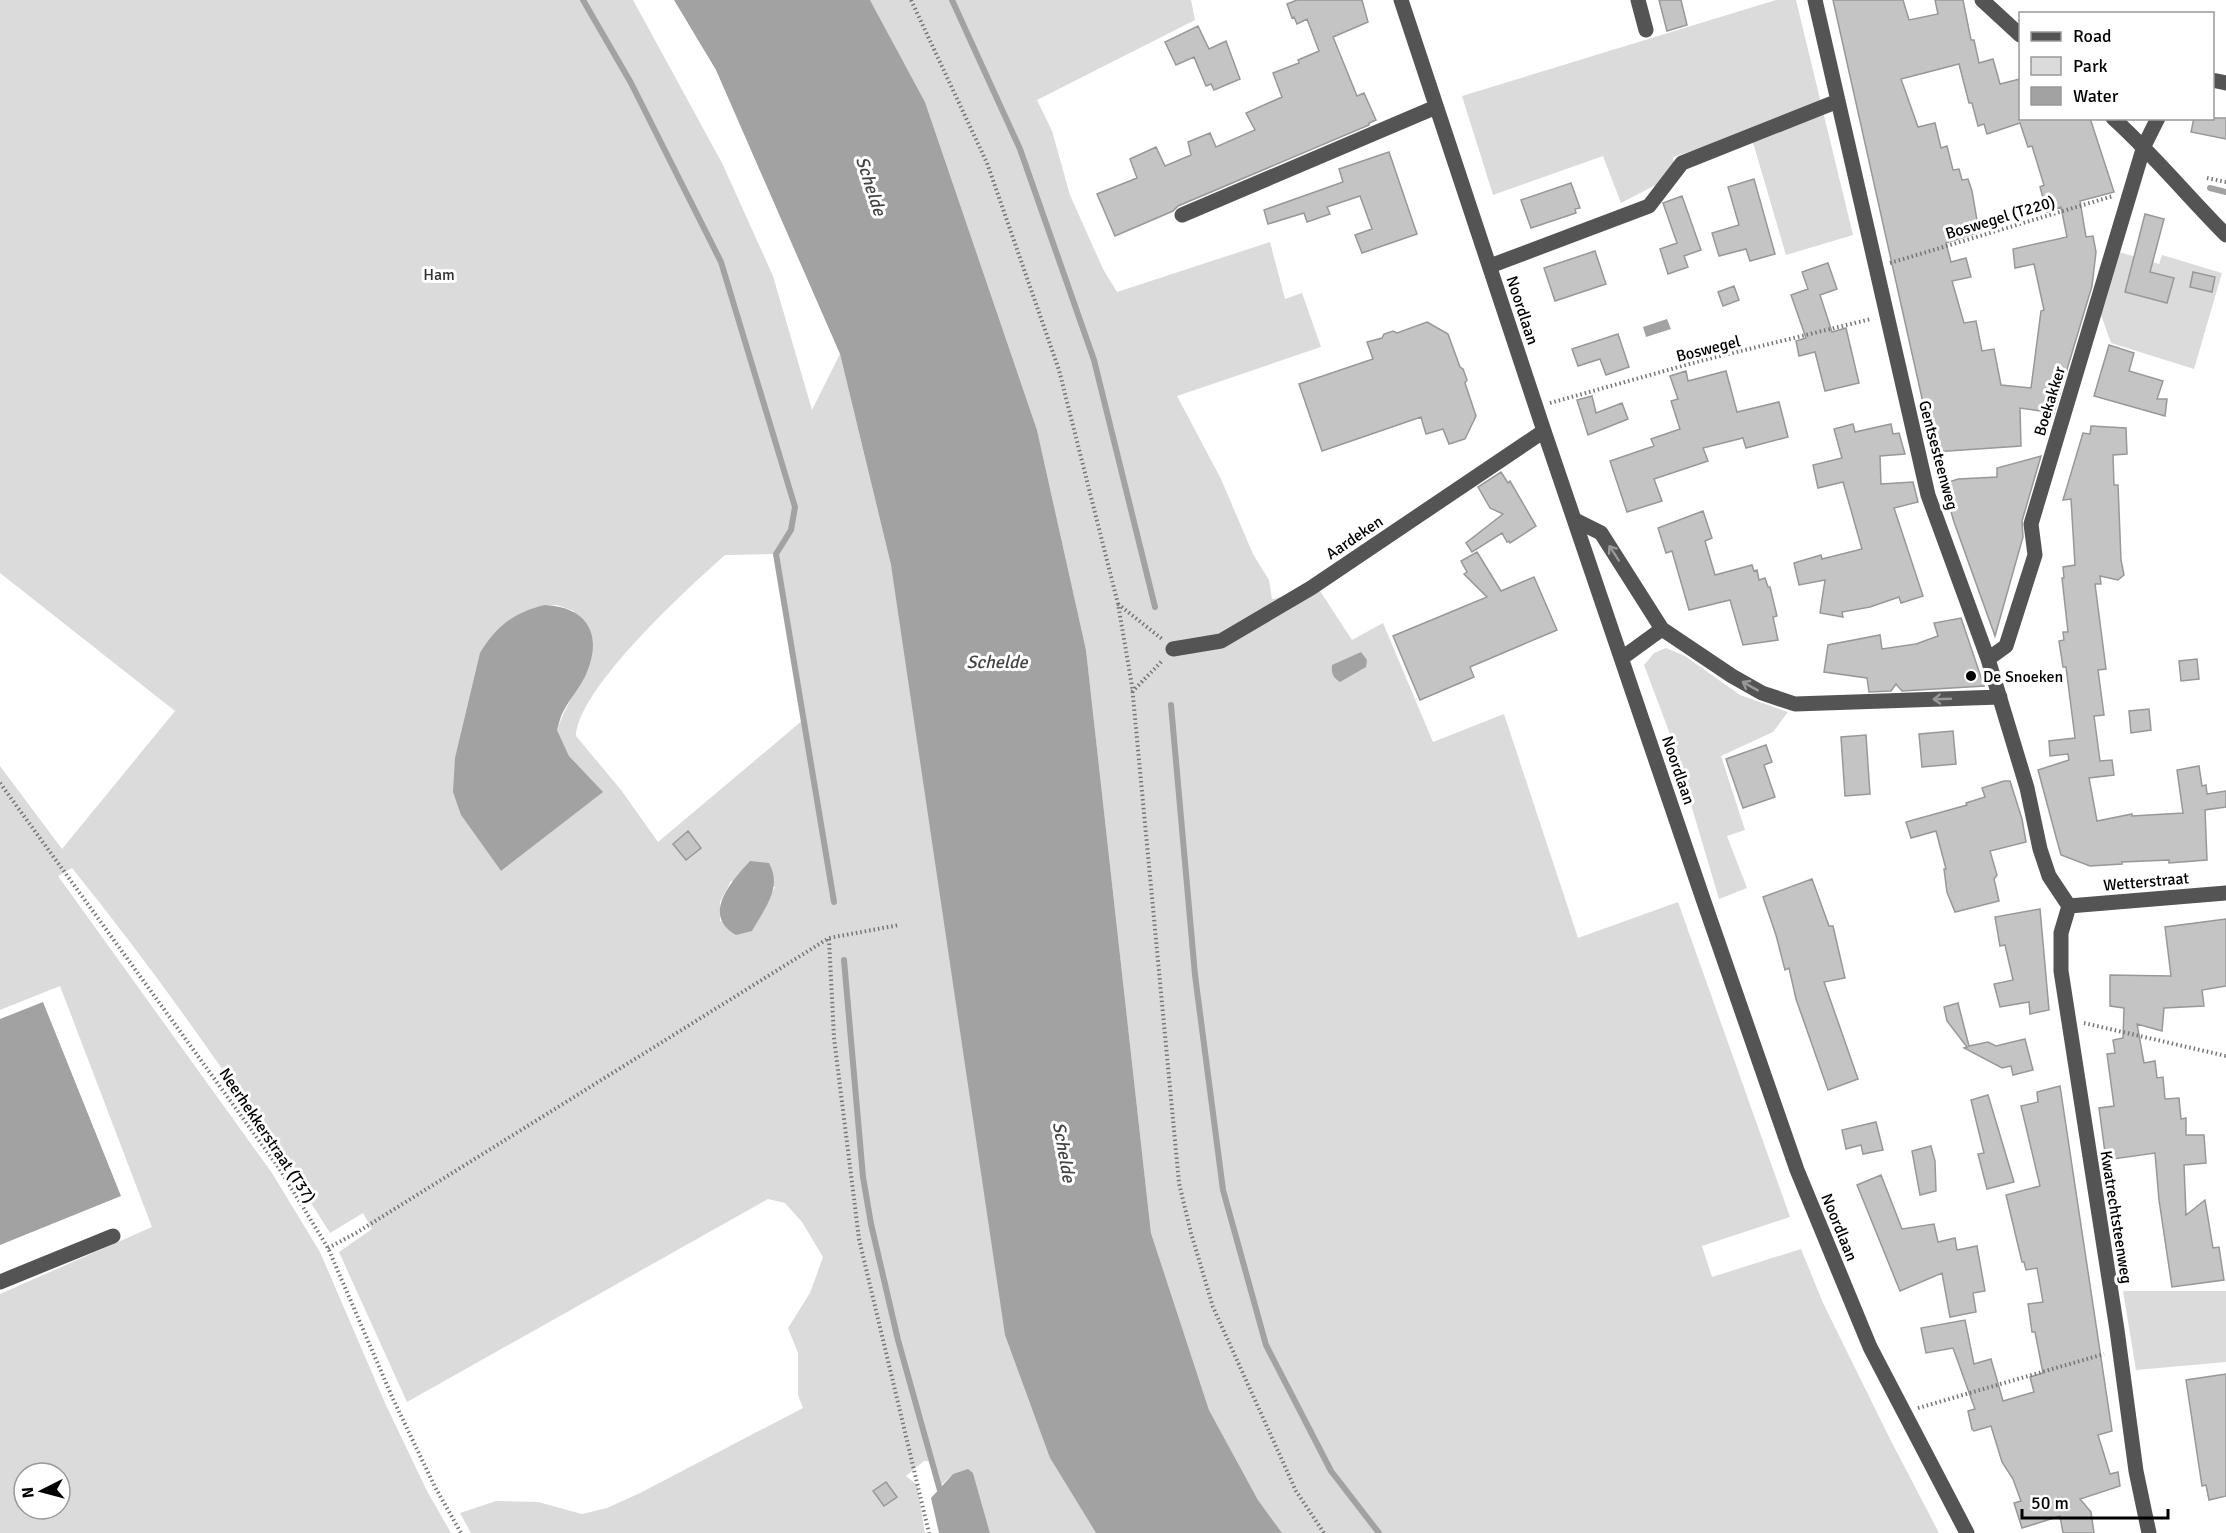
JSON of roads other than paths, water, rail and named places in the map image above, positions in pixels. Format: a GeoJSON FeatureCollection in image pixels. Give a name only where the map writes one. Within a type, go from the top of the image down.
{"type":"FeatureCollection","features":[{"type":"Feature","properties":{"kind":"street","name":"Noordlaan"},"geometry":{"type":"LineString","coordinates":[[1401,0],[1544,431],[1797,1170],[1870,1347],[1967,1533]]}},
{"type":"Feature","properties":{"kind":"street"},"geometry":{"type":"LineString","coordinates":[[1638,0],[1646,30]]}},
{"type":"Feature","properties":{"kind":"street","name":"Gentsesteenweg"},"geometry":{"type":"LineString","coordinates":[[1815,0],[1928,495],[1988,659],[2027,788],[2040,849],[2049,876],[2069,906]]}},
{"type":"Feature","properties":{"kind":"street"},"geometry":{"type":"LineString","coordinates":[[1982,0],[2019,34]]}},
{"type":"Feature","properties":{"kind":"street"},"geometry":{"type":"LineString","coordinates":[[1490,266],[1649,206],[1682,163],[1838,101]]}},
{"type":"Feature","properties":{"kind":"street"},"geometry":{"type":"LineString","coordinates":[[1182,215],[1437,107]]}},
{"type":"Feature","properties":{"kind":"street"},"geometry":{"type":"LineString","coordinates":[[2116,120],[2144,146],[2226,235]]}},
{"type":"Feature","properties":{"kind":"street","name":"Boekakker"},"geometry":{"type":"LineString","coordinates":[[1988,659],[2006,646],[2031,567],[2034,555],[2031,524],[2130,190],[2144,146],[2157,120]]}},
{"type":"Feature","properties":{"kind":"street","name":"Aardeken"},"geometry":{"type":"LineString","coordinates":[[1173,649],[1221,641],[1311,588],[1544,431]]}},
{"type":"Feature","properties":{"kind":"street"},"geometry":{"type":"LineString","coordinates":[[1575,520],[1601,533],[1662,629],[1732,676],[1762,693],[1795,704],[2000,697]]}},
{"type":"Feature","properties":{"kind":"street"},"geometry":{"type":"LineString","coordinates":[[1622,658],[1662,629]]}},
{"type":"Feature","properties":{"kind":"street","name":"Wetterstraat"},"geometry":{"type":"LineString","coordinates":[[2069,906],[2226,893]]}},
{"type":"Feature","properties":{"kind":"street","name":"Kwatrechtsteenweg"},"geometry":{"type":"LineString","coordinates":[[2069,906],[2061,933],[2061,971],[2067,1020],[2136,1471],[2149,1533]]}},
{"type":"Feature","properties":{"kind":"street"},"geometry":{"type":"LineString","coordinates":[[0,1282],[113,1236]]}},
{"type":"Feature","properties":{"kind":"water","name":"Schelde"},"geometry":{"type":"Polygon","coordinates":[[[674,0],[870,0],[925,102],[1037,430],[1086,650],[1151,1233],[1209,1410],[1258,1500],[1282,1533],[1096,1533],[1050,1458],[1005,1335],[891,565],[840,354],[716,70],[674,0]]]}},
{"type":"Feature","properties":{"kind":"water"},"geometry":{"type":"Polygon","coordinates":[[[1667,319],[1671,329],[1646,337],[1643,327],[1667,319]]]}},
{"type":"Feature","properties":{"kind":"water"},"geometry":{"type":"Polygon","coordinates":[[[545,605],[571,611],[581,617],[592,634],[593,645],[587,672],[562,714],[557,730],[569,756],[603,792],[501,871],[461,815],[453,792],[455,758],[480,653],[493,635],[515,616],[545,605]]]}},
{"type":"Feature","properties":{"kind":"water"},"geometry":{"type":"Polygon","coordinates":[[[1361,652],[1367,660],[1366,667],[1340,682],[1336,679],[1332,673],[1332,665],[1361,652]]]}},
{"type":"Feature","properties":{"kind":"water"},"geometry":{"type":"Polygon","coordinates":[[[750,861],[769,863],[773,872],[773,890],[752,931],[736,935],[726,927],[721,918],[720,908],[728,888],[750,861]]]}},
{"type":"Feature","properties":{"kind":"water"},"geometry":{"type":"Polygon","coordinates":[[[43,1002],[121,1196],[0,1245],[0,1019],[43,1002]]]}},
{"type":"Feature","properties":{"kind":"water"},"geometry":{"type":"Polygon","coordinates":[[[968,1469],[973,1473],[990,1533],[939,1533],[931,1498],[953,1474],[968,1469]]]}},
{"type":"Feature","properties":{"kind":"waterway"},"geometry":{"type":"LineString","coordinates":[[583,0],[631,83],[721,262],[795,507],[791,530],[776,554],[834,902]]}},
{"type":"Feature","properties":{"kind":"waterway"},"geometry":{"type":"LineString","coordinates":[[952,0],[1020,149],[1094,360],[1155,607]]}},
{"type":"Feature","properties":{"kind":"waterway"},"geometry":{"type":"LineString","coordinates":[[2210,188],[2226,192]]}},
{"type":"Feature","properties":{"kind":"waterway"},"geometry":{"type":"LineString","coordinates":[[1171,705],[1195,975],[1223,1190],[1266,1345],[1331,1471],[1379,1533]]}},
{"type":"Feature","properties":{"kind":"waterway"},"geometry":{"type":"LineString","coordinates":[[844,960],[863,1177],[871,1224],[898,1340],[941,1494]]}},
{"type":"Feature","properties":{"kind":"place","name":"De Snoeken"},"geometry":{"type":"Point","coordinates":[1971,676]}},
{"type":"Feature","properties":{"kind":"park label","name":"Ham"},"geometry":{"type":"Point","coordinates":[439,274]}}]}
